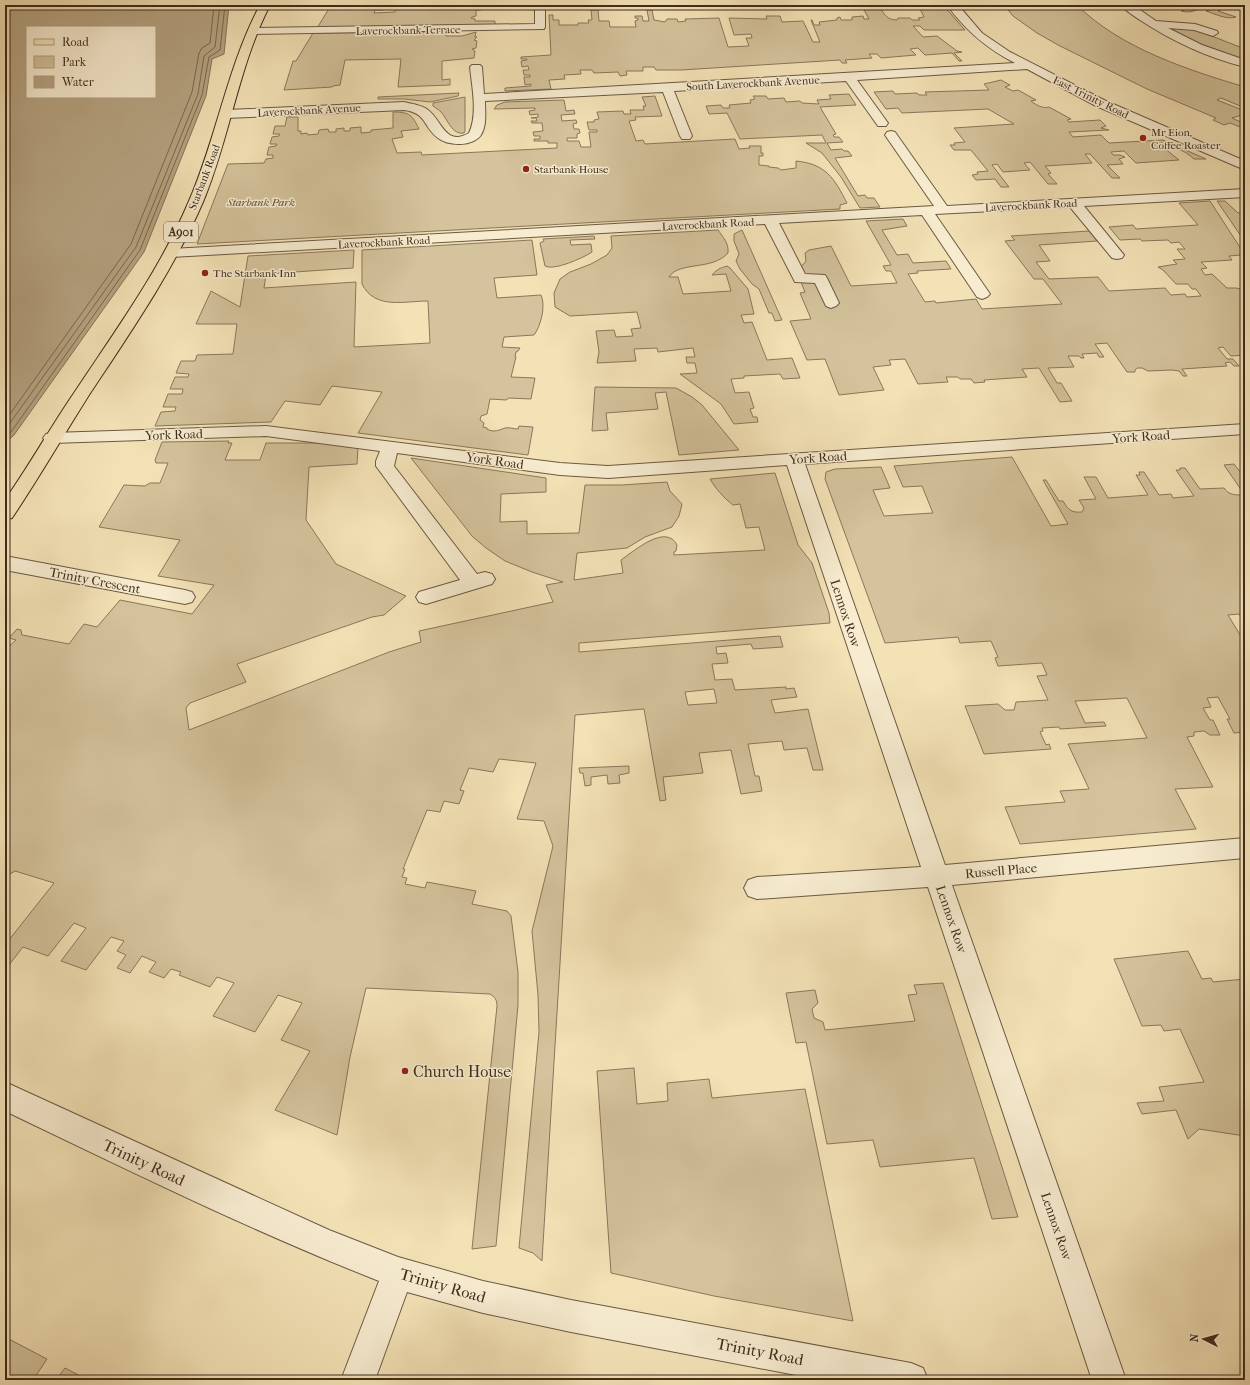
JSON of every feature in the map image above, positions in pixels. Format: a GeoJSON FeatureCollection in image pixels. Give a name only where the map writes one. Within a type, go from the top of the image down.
{"type":"FeatureCollection","features":[{"type":"Feature","properties":{"kind":"main road","name":"Starbank Road"},"geometry":{"type":"LineString","coordinates":[[52,438],[142,302],[171,253],[201,188],[226,114],[244,53],[265,5]]}},
{"type":"Feature","properties":{"kind":"main road","name":"A901"},"geometry":{"type":"LineString","coordinates":[[5,514],[24,486],[52,438]]}},
{"type":"Feature","properties":{"kind":"street","name":"Laverockbank Terrace"},"geometry":{"type":"LineString","coordinates":[[253,31],[540,28],[540,5]]}},
{"type":"Feature","properties":{"kind":"street","name":"East Trinity Road"},"geometry":{"type":"LineString","coordinates":[[952,5],[974,30],[989,43],[1028,66],[1100,103],[1245,166]]}},
{"type":"Feature","properties":{"kind":"street"},"geometry":{"type":"LineString","coordinates":[[1126,5],[1151,23],[1184,42],[1245,64]]}},
{"type":"Feature","properties":{"kind":"street"},"geometry":{"type":"LineString","coordinates":[[1151,23],[1195,27],[1213,33]]}},
{"type":"Feature","properties":{"kind":"street"},"geometry":{"type":"LineString","coordinates":[[476,66],[479,98]]}},
{"type":"Feature","properties":{"kind":"street","name":"South Laverockbank Avenue"},"geometry":{"type":"LineString","coordinates":[[479,98],[850,78],[1028,66]]}},
{"type":"Feature","properties":{"kind":"street"},"geometry":{"type":"LineString","coordinates":[[850,78],[882,124]]}},
{"type":"Feature","properties":{"kind":"street"},"geometry":{"type":"LineString","coordinates":[[667,88],[686,136]]}},
{"type":"Feature","properties":{"kind":"street","name":"Laverockbank Avenue"},"geometry":{"type":"LineString","coordinates":[[226,114],[404,106],[420,110],[425,114],[442,136],[448,139],[461,140],[473,136],[477,131],[479,98]]}},
{"type":"Feature","properties":{"kind":"street"},"geometry":{"type":"LineString","coordinates":[[891,135],[942,210]]}},
{"type":"Feature","properties":{"kind":"street"},"geometry":{"type":"LineString","coordinates":[[1222,157],[1239,150]]}},
{"type":"Feature","properties":{"kind":"street","name":"Laverockbank Road"},"geometry":{"type":"LineString","coordinates":[[171,253],[1245,193]]}},
{"type":"Feature","properties":{"kind":"street"},"geometry":{"type":"LineString","coordinates":[[1074,203],[1117,255]]}},
{"type":"Feature","properties":{"kind":"street"},"geometry":{"type":"LineString","coordinates":[[926,211],[982,294]]}},
{"type":"Feature","properties":{"kind":"street"},"geometry":{"type":"LineString","coordinates":[[770,220],[800,279],[820,278],[831,303]]}},
{"type":"Feature","properties":{"kind":"street","name":"York Road"},"geometry":{"type":"LineString","coordinates":[[52,438],[266,431],[560,469],[590,472],[627,472],[794,459],[1245,429]]}},
{"type":"Feature","properties":{"kind":"street"},"geometry":{"type":"LineString","coordinates":[[391,446],[385,461],[385,466],[480,581],[426,597]]}},
{"type":"Feature","properties":{"kind":"street","name":"Lennox Row"},"geometry":{"type":"LineString","coordinates":[[794,459],[1109,1380]]}},
{"type":"Feature","properties":{"kind":"street","name":"Trinity Crescent"},"geometry":{"type":"LineString","coordinates":[[5,563],[185,598]]}},
{"type":"Feature","properties":{"kind":"street","name":"Russell Place"},"geometry":{"type":"LineString","coordinates":[[757,888],[937,876],[1245,848]]}},
{"type":"Feature","properties":{"kind":"street","name":"Trinity Road"},"geometry":{"type":"LineString","coordinates":[[5,1096],[142,1161],[322,1243],[398,1273],[482,1297],[556,1313],[911,1380]]}},
{"type":"Feature","properties":{"kind":"street"},"geometry":{"type":"LineString","coordinates":[[358,1380],[398,1273]]}},
{"type":"Feature","properties":{"kind":"green space"},"geometry":{"type":"Polygon","coordinates":[[[339,5],[384,5],[383,10],[375,10],[374,13],[395,12],[397,5],[472,5],[463,6],[463,8],[481,8],[481,10],[476,10],[476,16],[471,18],[475,19],[475,21],[495,21],[495,25],[317,28],[330,7],[337,8],[339,5]]]}},
{"type":"Feature","properties":{"kind":"green space"},"geometry":{"type":"Polygon","coordinates":[[[918,5],[943,5],[965,30],[924,30],[920,26],[913,26],[923,37],[937,36],[957,51],[962,52],[954,53],[962,61],[959,61],[952,53],[925,55],[918,48],[910,49],[916,55],[881,58],[877,54],[869,54],[872,58],[845,60],[847,63],[842,63],[840,60],[681,70],[656,70],[654,67],[643,67],[643,71],[626,71],[627,75],[620,76],[618,72],[594,73],[592,70],[580,70],[581,74],[564,75],[565,79],[549,80],[551,89],[505,91],[505,88],[531,86],[531,84],[525,85],[524,77],[530,77],[530,75],[524,75],[523,70],[529,70],[528,66],[522,67],[521,61],[527,59],[521,59],[521,57],[551,55],[549,15],[553,15],[553,20],[559,20],[559,25],[578,25],[578,23],[589,23],[588,20],[592,20],[591,10],[598,10],[599,21],[609,21],[610,27],[636,27],[635,21],[638,20],[638,18],[635,18],[635,16],[642,16],[643,21],[649,21],[647,10],[652,10],[654,20],[665,22],[667,19],[677,19],[678,22],[686,21],[685,19],[719,18],[728,47],[749,46],[746,38],[752,38],[751,34],[734,35],[729,18],[767,19],[766,16],[780,16],[782,22],[803,21],[813,42],[820,42],[811,20],[814,25],[820,25],[819,22],[837,20],[837,18],[840,17],[841,20],[852,20],[852,17],[863,16],[864,19],[869,19],[863,8],[880,7],[885,15],[891,19],[897,20],[898,18],[910,18],[912,20],[920,20],[918,18],[924,17],[918,5]]]}},
{"type":"Feature","properties":{"kind":"green space"},"geometry":{"type":"Polygon","coordinates":[[[1024,5],[1077,5],[1113,34],[1156,56],[1178,65],[1245,87],[1245,108],[1221,98],[1217,100],[1245,111],[1245,114],[1232,118],[1245,124],[1245,129],[1230,123],[1224,125],[1213,120],[1216,118],[1147,89],[1060,46],[1037,33],[1013,16],[1008,10],[1045,7],[1027,7],[1024,5]]]}},
{"type":"Feature","properties":{"kind":"green space"},"geometry":{"type":"Polygon","coordinates":[[[1169,5],[1217,5],[1225,8],[1218,11],[1236,17],[1229,18],[1221,16],[1206,11],[1210,10],[1206,9],[1186,12],[1181,11],[1186,9],[1169,5]]]}},
{"type":"Feature","properties":{"kind":"green space"},"geometry":{"type":"Polygon","coordinates":[[[1165,27],[1191,28],[1245,49],[1245,60],[1195,42],[1165,27]]]}},
{"type":"Feature","properties":{"kind":"green space"},"geometry":{"type":"Polygon","coordinates":[[[446,32],[446,36],[462,36],[476,32],[475,37],[477,37],[474,40],[477,41],[476,48],[472,49],[475,51],[474,58],[442,61],[442,80],[450,79],[450,85],[398,87],[401,59],[345,60],[340,85],[332,87],[284,90],[293,61],[296,61],[313,33],[446,32]]]}},
{"type":"Feature","properties":{"kind":"green space"},"geometry":{"type":"Polygon","coordinates":[[[1001,80],[1010,85],[1005,87],[1013,91],[1018,90],[1036,100],[1031,101],[1037,105],[1049,107],[1071,119],[1067,120],[1069,122],[1100,120],[1106,126],[1101,128],[1109,130],[1069,132],[1073,137],[1101,135],[1109,143],[1163,140],[1206,159],[1194,159],[1182,150],[1173,149],[1162,143],[1159,144],[1179,160],[1136,163],[1124,151],[1111,152],[1113,155],[1125,157],[1119,159],[1123,164],[1107,165],[1120,178],[1112,178],[1090,154],[1085,154],[1092,163],[1045,166],[1051,173],[1048,174],[1057,184],[1048,184],[1030,162],[1024,163],[1030,170],[1003,172],[997,164],[992,165],[1009,187],[1001,187],[995,179],[976,180],[972,175],[978,174],[977,172],[988,171],[971,150],[954,150],[950,145],[965,142],[954,128],[1014,124],[988,109],[902,113],[898,108],[886,109],[874,92],[893,91],[895,94],[917,93],[919,95],[927,95],[925,92],[989,90],[984,84],[1001,80]]]}},
{"type":"Feature","properties":{"kind":"green space"},"geometry":{"type":"Polygon","coordinates":[[[459,93],[458,96],[430,102],[404,99],[378,99],[378,97],[459,93]]]}},
{"type":"Feature","properties":{"kind":"green space"},"geometry":{"type":"Polygon","coordinates":[[[849,94],[856,105],[820,107],[836,134],[833,135],[834,137],[839,137],[843,142],[827,143],[831,150],[842,149],[844,151],[848,151],[852,156],[835,158],[858,196],[865,195],[867,198],[874,198],[880,207],[860,208],[841,177],[822,153],[806,143],[826,143],[822,135],[740,139],[727,113],[709,114],[706,106],[721,105],[723,108],[730,108],[729,105],[751,103],[750,100],[755,99],[753,96],[766,96],[768,99],[784,98],[786,102],[800,101],[802,103],[819,104],[817,100],[831,99],[829,95],[849,94]]]}},
{"type":"Feature","properties":{"kind":"green space","name":"Starbank Park"},"geometry":{"type":"Polygon","coordinates":[[[655,96],[662,116],[635,117],[636,120],[629,121],[636,141],[643,140],[645,144],[735,139],[739,149],[750,148],[749,146],[761,146],[761,153],[763,153],[763,156],[759,156],[759,165],[778,168],[781,170],[796,168],[796,161],[815,165],[828,174],[838,186],[847,203],[840,205],[840,209],[197,244],[228,164],[264,163],[266,159],[273,158],[273,155],[267,155],[269,147],[276,146],[277,144],[270,144],[272,137],[279,136],[280,134],[273,134],[275,126],[285,126],[287,117],[298,117],[298,131],[301,131],[301,134],[307,133],[308,135],[318,134],[319,130],[328,129],[329,132],[336,132],[336,129],[344,128],[344,131],[350,131],[350,128],[361,127],[361,133],[371,132],[371,130],[393,128],[393,112],[407,114],[412,117],[419,129],[401,131],[403,137],[392,139],[397,153],[421,152],[422,155],[557,148],[557,143],[548,143],[548,141],[534,141],[534,139],[540,139],[540,136],[534,136],[533,132],[543,131],[542,123],[532,123],[531,121],[537,121],[536,118],[531,118],[538,117],[538,114],[530,115],[529,111],[535,110],[535,108],[494,109],[497,105],[505,102],[564,100],[566,111],[574,110],[575,114],[561,115],[562,121],[576,120],[577,123],[573,124],[574,129],[579,129],[580,133],[577,134],[577,138],[567,138],[567,141],[579,141],[581,147],[591,147],[589,132],[597,132],[597,130],[589,130],[587,122],[594,122],[594,120],[599,119],[597,112],[623,111],[624,114],[631,114],[630,110],[644,110],[643,106],[646,106],[642,97],[655,96]]]}},
{"type":"Feature","properties":{"kind":"green space"},"geometry":{"type":"Polygon","coordinates":[[[465,97],[465,131],[464,133],[460,133],[453,129],[441,112],[433,106],[433,103],[465,97]]]}},
{"type":"Feature","properties":{"kind":"green space"},"geometry":{"type":"Polygon","coordinates":[[[1210,201],[1243,252],[1241,255],[1229,256],[1232,260],[1201,262],[1207,268],[1201,269],[1205,275],[1212,274],[1227,288],[1245,290],[1245,355],[1231,356],[1223,347],[1218,348],[1227,359],[1233,359],[1239,366],[1234,366],[1230,362],[1225,363],[1227,366],[1182,369],[1187,376],[1183,376],[1179,371],[1148,371],[1142,368],[1137,368],[1135,372],[1127,372],[1107,343],[1095,344],[1104,357],[1099,357],[1097,353],[1082,354],[1084,358],[1079,356],[1068,356],[1074,367],[1048,368],[1057,383],[1061,383],[1072,401],[1060,402],[1039,368],[1022,369],[1027,377],[984,380],[985,382],[974,383],[971,379],[946,377],[948,382],[918,384],[905,359],[889,360],[891,365],[873,367],[884,390],[839,395],[825,359],[807,360],[790,321],[811,319],[800,293],[805,292],[796,270],[806,261],[805,253],[809,250],[831,246],[851,286],[897,283],[891,271],[886,271],[883,266],[891,265],[866,221],[903,219],[907,226],[882,230],[897,255],[908,254],[913,263],[946,261],[951,269],[917,271],[918,273],[908,274],[925,302],[935,301],[936,303],[976,299],[982,309],[1062,304],[1043,279],[1034,279],[1005,241],[1015,240],[1011,236],[1089,231],[1097,241],[1039,245],[1050,261],[1036,262],[1049,279],[1098,277],[1109,291],[1165,288],[1171,295],[1185,294],[1187,297],[1201,296],[1196,289],[1192,289],[1188,284],[1176,284],[1163,270],[1158,267],[1177,264],[1173,260],[1185,259],[1177,249],[1185,249],[1179,242],[1171,243],[1168,240],[1142,241],[1140,239],[1120,240],[1109,227],[1133,225],[1136,229],[1198,225],[1179,203],[1210,201]]]}},
{"type":"Feature","properties":{"kind":"green space"},"geometry":{"type":"Polygon","coordinates":[[[1217,201],[1225,201],[1238,213],[1245,212],[1245,242],[1217,201]]]}},
{"type":"Feature","properties":{"kind":"green space"},"geometry":{"type":"Polygon","coordinates":[[[718,230],[727,243],[728,253],[721,259],[713,262],[680,269],[669,277],[678,277],[683,294],[731,291],[726,274],[712,275],[718,269],[727,266],[748,289],[754,314],[741,315],[744,323],[752,322],[767,360],[792,358],[800,378],[783,379],[780,374],[744,376],[744,378],[731,379],[735,393],[749,392],[754,408],[750,409],[753,417],[757,417],[758,422],[734,424],[721,404],[680,374],[697,373],[695,363],[687,363],[686,357],[695,357],[693,348],[658,352],[657,348],[634,349],[636,361],[597,363],[599,352],[596,331],[614,330],[616,337],[633,336],[631,329],[641,328],[637,312],[570,316],[555,307],[554,293],[560,279],[570,272],[591,264],[607,255],[612,248],[611,236],[718,230]]]}},
{"type":"Feature","properties":{"kind":"green space"},"geometry":{"type":"Polygon","coordinates":[[[742,230],[782,320],[775,321],[772,313],[769,313],[759,289],[752,284],[740,269],[736,261],[739,254],[734,241],[734,234],[742,230]]]}},
{"type":"Feature","properties":{"kind":"green space"},"geometry":{"type":"Polygon","coordinates":[[[594,236],[595,239],[570,240],[571,245],[591,244],[592,252],[576,260],[555,267],[545,266],[540,243],[544,241],[543,239],[594,236]]]}},
{"type":"Feature","properties":{"kind":"green space"},"geometry":{"type":"Polygon","coordinates":[[[532,240],[537,275],[494,278],[497,298],[541,295],[543,310],[539,326],[534,335],[504,337],[502,347],[520,348],[516,352],[511,377],[535,378],[531,399],[490,399],[487,414],[481,416],[480,420],[484,423],[483,427],[492,431],[507,428],[518,429],[519,426],[533,427],[528,455],[358,433],[382,392],[332,386],[320,405],[285,401],[271,422],[155,426],[161,412],[175,411],[176,407],[163,407],[168,394],[182,394],[183,389],[170,389],[175,377],[188,377],[189,374],[176,373],[181,361],[195,361],[197,355],[233,354],[237,324],[196,324],[211,291],[240,307],[248,256],[354,250],[353,268],[266,274],[264,288],[356,282],[354,347],[430,343],[428,301],[391,302],[374,298],[362,284],[362,250],[532,240]]]}},
{"type":"Feature","properties":{"kind":"green space"},"geometry":{"type":"Polygon","coordinates":[[[595,387],[676,388],[692,397],[702,405],[739,450],[679,455],[666,392],[655,393],[658,409],[606,413],[608,430],[592,431],[595,387]]]}},
{"type":"Feature","properties":{"kind":"green space"},"geometry":{"type":"Polygon","coordinates":[[[229,441],[228,443],[232,443],[225,460],[260,460],[266,443],[322,443],[358,447],[357,464],[309,467],[306,520],[336,564],[406,596],[384,615],[372,617],[237,664],[246,682],[190,703],[186,708],[189,730],[389,652],[421,642],[419,631],[553,602],[546,585],[563,582],[505,561],[486,548],[472,536],[411,458],[546,478],[546,492],[501,494],[500,522],[527,521],[527,534],[579,533],[585,485],[622,485],[667,482],[670,491],[682,504],[679,516],[672,527],[645,537],[627,548],[577,553],[574,580],[623,573],[621,560],[642,545],[658,538],[665,537],[672,539],[677,545],[674,555],[765,550],[759,527],[746,528],[740,504],[733,505],[729,502],[720,493],[710,479],[775,473],[798,545],[812,563],[829,613],[830,623],[579,643],[579,652],[780,636],[783,647],[753,649],[751,644],[716,647],[717,654],[726,653],[728,663],[712,664],[715,680],[732,679],[735,690],[786,687],[786,689],[794,688],[797,697],[771,700],[775,713],[808,709],[823,770],[813,770],[807,748],[784,750],[782,741],[748,744],[755,776],[759,776],[762,791],[741,794],[731,750],[699,753],[703,773],[663,777],[666,800],[660,801],[644,709],[575,715],[542,1261],[533,1253],[519,1248],[539,1032],[538,995],[532,931],[553,846],[544,821],[517,819],[536,763],[499,759],[493,772],[469,768],[460,790],[464,791],[459,804],[444,801],[440,812],[427,810],[403,869],[405,869],[402,877],[407,878],[405,884],[425,888],[427,882],[476,891],[472,904],[507,911],[511,916],[518,972],[518,1005],[496,1246],[472,1249],[497,1006],[497,1002],[490,994],[366,988],[350,1057],[337,1135],[275,1110],[310,1051],[281,1040],[302,1003],[278,995],[255,1032],[213,1016],[234,983],[217,977],[210,987],[179,975],[181,972],[171,969],[164,978],[149,972],[156,962],[142,956],[130,973],[117,968],[126,955],[117,951],[124,941],[111,937],[86,970],[61,961],[86,928],[74,923],[48,956],[23,947],[5,970],[5,945],[54,883],[15,871],[5,877],[5,650],[16,640],[9,638],[17,629],[21,630],[22,635],[69,644],[84,624],[97,627],[120,600],[192,614],[214,585],[158,576],[180,540],[99,527],[124,485],[145,486],[150,483],[160,483],[168,463],[156,463],[155,460],[162,442],[229,441]],[[714,689],[685,692],[688,705],[717,703],[714,689]]]}},
{"type":"Feature","properties":{"kind":"green space"},"geometry":{"type":"Polygon","coordinates":[[[1012,457],[1051,526],[1068,524],[1043,480],[1046,480],[1059,501],[1063,501],[1067,507],[1073,511],[1082,512],[1084,508],[1079,500],[1096,499],[1084,477],[1096,477],[1108,498],[1148,495],[1136,475],[1140,475],[1139,472],[1144,472],[1159,495],[1171,494],[1173,498],[1194,496],[1176,470],[1180,470],[1180,468],[1185,468],[1200,489],[1224,488],[1229,493],[1236,495],[1241,495],[1242,491],[1224,465],[1234,464],[1245,478],[1245,623],[1239,614],[1228,615],[1245,643],[1245,707],[1242,707],[1245,713],[1245,732],[1234,733],[1227,719],[1230,719],[1218,697],[1207,698],[1211,707],[1203,708],[1210,720],[1213,720],[1220,735],[1210,735],[1204,731],[1194,732],[1194,736],[1187,737],[1213,787],[1175,789],[1196,829],[1020,844],[1005,807],[1065,802],[1060,791],[1089,789],[1068,744],[1147,738],[1127,698],[1075,701],[1085,723],[1104,722],[1106,726],[1060,729],[1059,727],[1042,728],[1043,731],[1040,732],[1046,745],[1049,744],[1051,749],[984,754],[965,706],[998,704],[1005,710],[1014,710],[1016,702],[1048,700],[1037,676],[1047,675],[1042,663],[998,666],[995,658],[998,657],[991,641],[960,643],[958,637],[885,643],[825,479],[826,472],[835,469],[881,467],[890,488],[873,490],[884,516],[933,513],[922,486],[903,487],[894,466],[1012,457]]]}},
{"type":"Feature","properties":{"kind":"green space"},"geometry":{"type":"Polygon","coordinates":[[[629,766],[629,773],[619,775],[620,783],[608,784],[607,775],[591,777],[591,785],[585,786],[583,773],[580,773],[579,768],[629,766]]]}},
{"type":"Feature","properties":{"kind":"green space"},"geometry":{"type":"Polygon","coordinates":[[[1188,951],[1202,979],[1211,978],[1213,982],[1245,979],[1245,1136],[1199,1129],[1188,1139],[1176,1110],[1142,1114],[1137,1103],[1164,1101],[1159,1087],[1204,1082],[1180,1029],[1164,1031],[1161,1025],[1142,1026],[1114,959],[1188,951]]]}},
{"type":"Feature","properties":{"kind":"green space"},"geometry":{"type":"Polygon","coordinates":[[[943,983],[1018,1217],[992,1219],[974,1158],[880,1167],[873,1140],[827,1144],[806,1042],[796,1043],[786,993],[815,990],[818,1003],[812,1009],[814,1018],[823,1022],[825,1030],[915,1021],[908,995],[917,994],[914,985],[943,983]]]}},
{"type":"Feature","properties":{"kind":"green space"},"geometry":{"type":"Polygon","coordinates":[[[634,1068],[637,1104],[668,1101],[667,1083],[709,1079],[712,1098],[805,1089],[853,1321],[714,1296],[611,1273],[597,1071],[634,1068]]]}},
{"type":"Feature","properties":{"kind":"green space"},"geometry":{"type":"Polygon","coordinates":[[[5,1337],[47,1359],[33,1380],[5,1380],[5,1337]]]}},
{"type":"Feature","properties":{"kind":"green space"},"geometry":{"type":"Polygon","coordinates":[[[65,1368],[88,1380],[56,1380],[65,1368]]]}},
{"type":"Feature","properties":{"kind":"water"},"geometry":{"type":"Polygon","coordinates":[[[5,5],[229,5],[224,54],[212,59],[206,96],[144,252],[14,435],[5,443],[5,5]]]}},
{"type":"Feature","properties":{"kind":"place","name":"Mr Eion, Coffee Roaster"},"geometry":{"type":"Point","coordinates":[1143,138]}},
{"type":"Feature","properties":{"kind":"place","name":"Starbank House"},"geometry":{"type":"Point","coordinates":[526,169]}},
{"type":"Feature","properties":{"kind":"place","name":"The Starbank Inn"},"geometry":{"type":"Point","coordinates":[205,273]}},
{"type":"Feature","properties":{"kind":"place","name":"Church House"},"geometry":{"type":"Point","coordinates":[405,1071]}}]}
